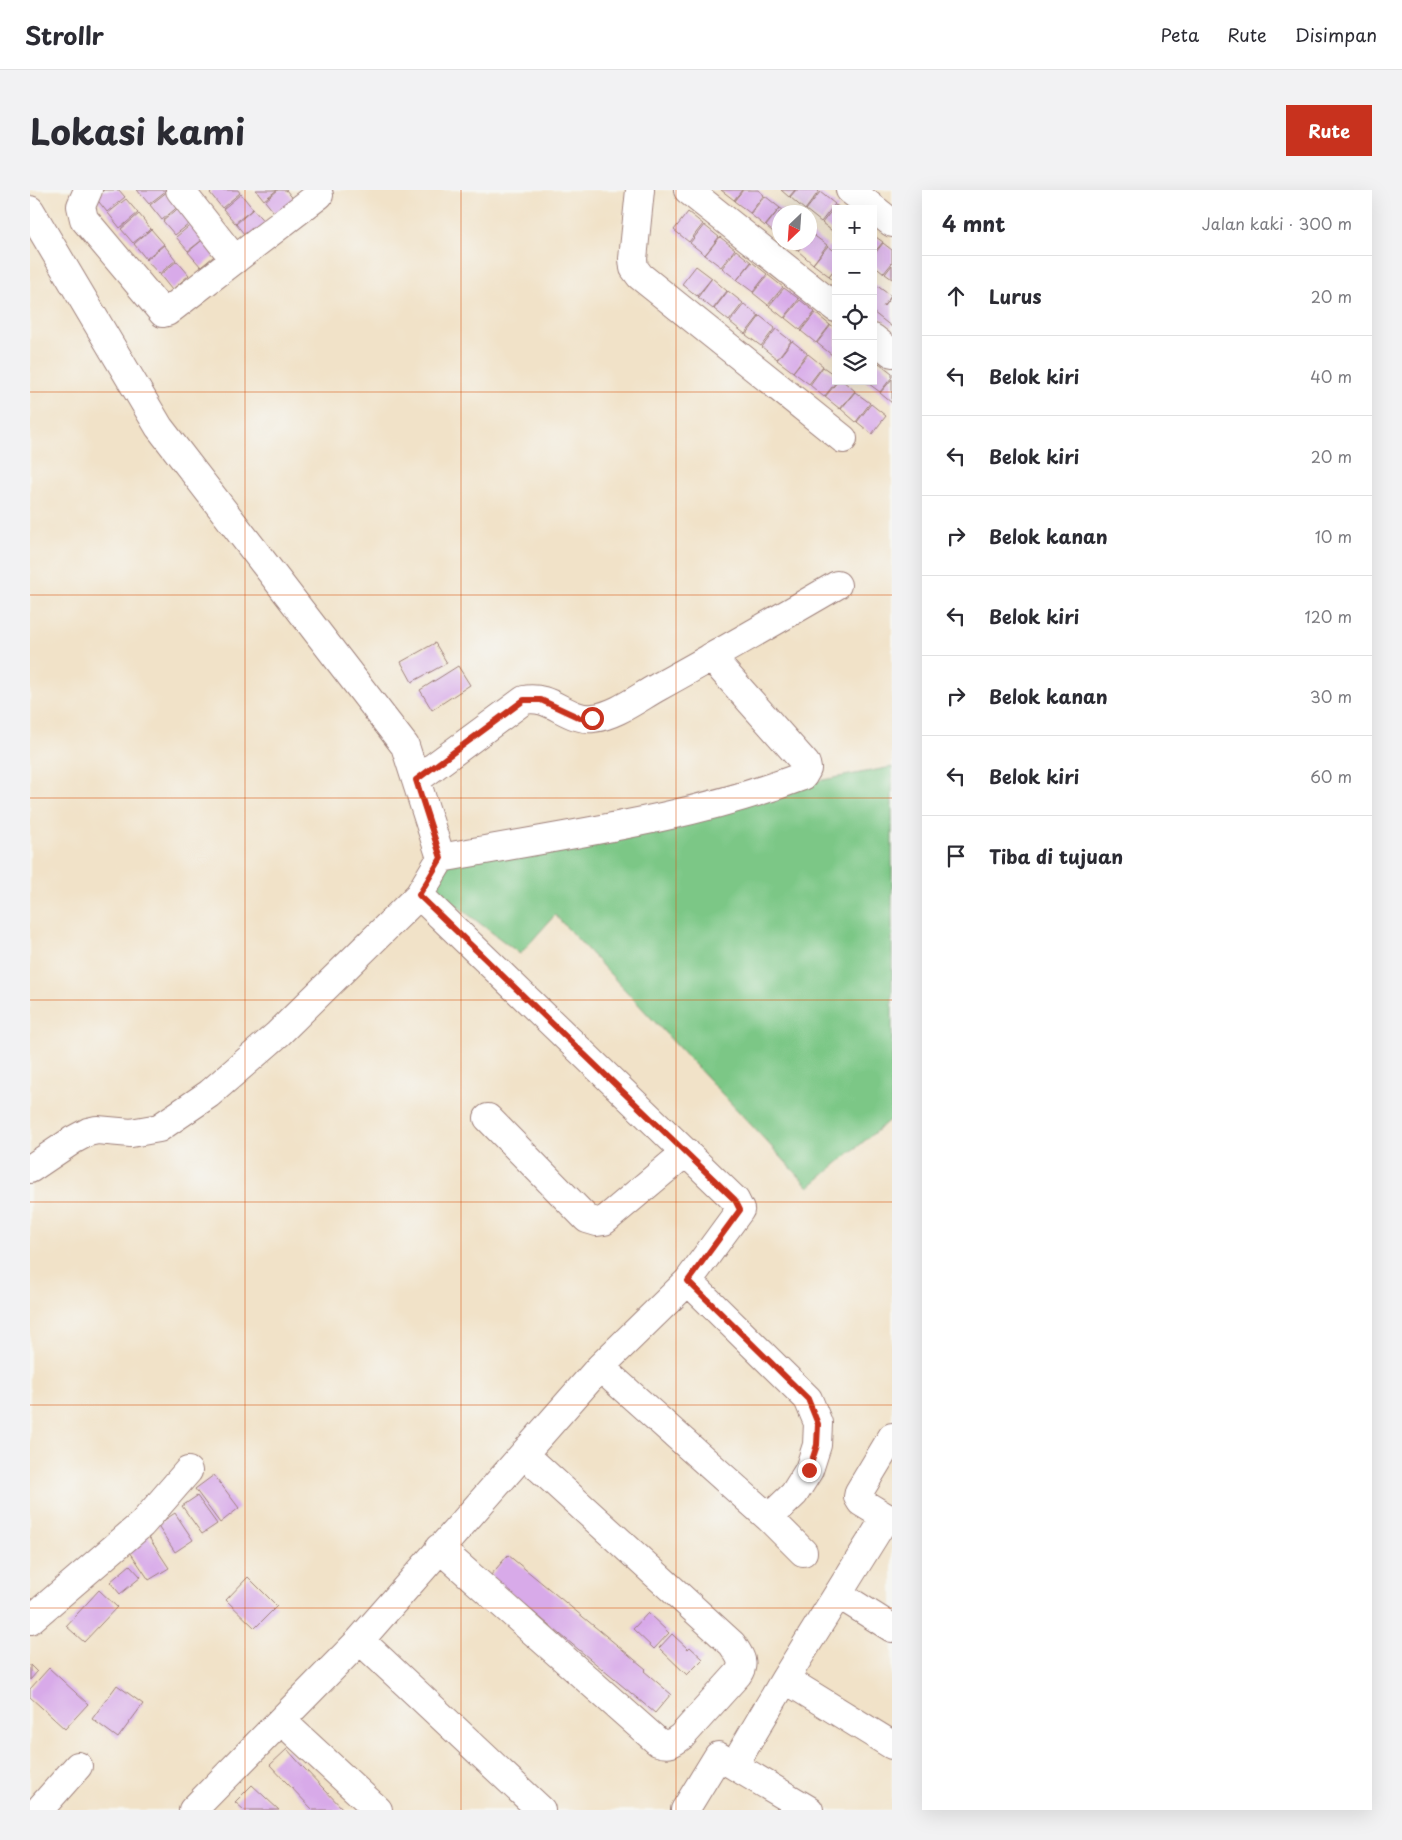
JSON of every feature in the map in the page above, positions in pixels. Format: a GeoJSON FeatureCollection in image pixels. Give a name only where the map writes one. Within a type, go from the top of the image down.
{"type":"FeatureCollection","features":[{"type":"Feature","properties":{"kind":"street"},"geometry":{"type":"LineString","coordinates":[[88,190],[81,206],[84,220],[163,313],[167,312],[235,260],[320,192]]}},
{"type":"Feature","properties":{"kind":"street"},"geometry":{"type":"LineString","coordinates":[[180,190],[235,260]]}},
{"type":"Feature","properties":{"kind":"street"},"geometry":{"type":"LineString","coordinates":[[640,190],[633,258],[634,268],[640,276],[843,439]]}},
{"type":"Feature","properties":{"kind":"street"},"geometry":{"type":"LineString","coordinates":[[688,190],[832,305]]}},
{"type":"Feature","properties":{"kind":"street"},"geometry":{"type":"LineString","coordinates":[[850,190],[892,223]]}},
{"type":"Feature","properties":{"kind":"street"},"geometry":{"type":"LineString","coordinates":[[30,210],[159,427],[405,746],[441,858],[419,895],[278,1034],[209,1094],[159,1128],[130,1133],[97,1130],[88,1132],[30,1169]]}},
{"type":"Feature","properties":{"kind":"street"},"geometry":{"type":"LineString","coordinates":[[876,340],[892,353]]}},
{"type":"Feature","properties":{"kind":"street"},"geometry":{"type":"LineString","coordinates":[[416,780],[524,700],[534,699],[549,702],[580,718],[602,716],[616,710],[837,585]]}},
{"type":"Feature","properties":{"kind":"street"},"geometry":{"type":"LineString","coordinates":[[441,858],[607,828],[700,808],[747,796],[803,776],[807,769],[806,764],[711,657]]}},
{"type":"Feature","properties":{"kind":"street"},"geometry":{"type":"LineString","coordinates":[[198,1808],[360,1640],[600,1367],[688,1281],[740,1210],[735,1200],[419,895]]}},
{"type":"Feature","properties":{"kind":"street"},"geometry":{"type":"LineString","coordinates":[[488,1118],[587,1219],[597,1222],[604,1221],[686,1152]]}},
{"type":"Feature","properties":{"kind":"street"},"geometry":{"type":"LineString","coordinates":[[688,1281],[808,1399],[818,1424],[817,1445],[809,1470],[794,1494],[769,1518]]}},
{"type":"Feature","properties":{"kind":"street"},"geometry":{"type":"LineString","coordinates":[[600,1367],[769,1518],[803,1552]]}},
{"type":"Feature","properties":{"kind":"street"},"geometry":{"type":"LineString","coordinates":[[734,1765],[838,1594],[889,1519],[861,1502],[858,1497],[859,1492],[892,1437]]}},
{"type":"Feature","properties":{"kind":"street"},"geometry":{"type":"LineString","coordinates":[[440,1548],[658,1742],[665,1745],[673,1744],[732,1681],[740,1670],[742,1660],[732,1644],[524,1454]]}},
{"type":"Feature","properties":{"kind":"street"},"geometry":{"type":"LineString","coordinates":[[33,1611],[142,1524],[188,1471]]}},
{"type":"Feature","properties":{"kind":"street"},"geometry":{"type":"LineString","coordinates":[[838,1594],[892,1628]]}},
{"type":"Feature","properties":{"kind":"street"},"geometry":{"type":"LineString","coordinates":[[360,1640],[540,1810]]}},
{"type":"Feature","properties":{"kind":"street"},"geometry":{"type":"LineString","coordinates":[[785,1679],[892,1745]]}},
{"type":"Feature","properties":{"kind":"street"},"geometry":{"type":"LineString","coordinates":[[282,1721],[378,1810]]}},
{"type":"Feature","properties":{"kind":"street"},"geometry":{"type":"LineString","coordinates":[[685,1810],[718,1756],[808,1810]]}},
{"type":"Feature","properties":{"kind":"street"},"geometry":{"type":"LineString","coordinates":[[39,1810],[78,1766]]}},
{"type":"Feature","properties":{"kind":"green space"},"geometry":{"type":"Polygon","coordinates":[[[892,767],[892,1118],[809,1187],[555,915],[520,954],[435,889],[455,849],[892,767]]]}},
{"type":"Feature","properties":{"kind":"building"},"geometry":{"type":"Polygon","coordinates":[[[104,190],[119,190],[125,197],[107,212],[95,197],[104,190]]]}},
{"type":"Feature","properties":{"kind":"building"},"geometry":{"type":"Polygon","coordinates":[[[137,190],[167,190],[149,204],[137,190]]]}},
{"type":"Feature","properties":{"kind":"building"},"geometry":{"type":"Polygon","coordinates":[[[213,190],[238,190],[240,193],[222,208],[210,193],[213,190]]]}},
{"type":"Feature","properties":{"kind":"building"},"geometry":{"type":"Polygon","coordinates":[[[256,190],[277,190],[264,200],[256,190]]]}},
{"type":"Feature","properties":{"kind":"building"},"geometry":{"type":"Polygon","coordinates":[[[278,190],[286,190],[295,201],[277,216],[265,201],[278,190]]]}},
{"type":"Feature","properties":{"kind":"building"},"geometry":{"type":"Polygon","coordinates":[[[721,190],[742,190],[734,200],[721,190]]]}},
{"type":"Feature","properties":{"kind":"building"},"geometry":{"type":"Polygon","coordinates":[[[743,190],[758,190],[764,195],[750,213],[734,201],[743,190]]]}},
{"type":"Feature","properties":{"kind":"building"},"geometry":{"type":"Polygon","coordinates":[[[781,190],[795,190],[789,197],[781,190]]]}},
{"type":"Feature","properties":{"kind":"building"},"geometry":{"type":"Polygon","coordinates":[[[796,190],[819,191],[809,205],[799,205],[790,197],[796,190]]]}},
{"type":"Feature","properties":{"kind":"building"},"geometry":{"type":"Polygon","coordinates":[[[168,191],[180,205],[162,220],[150,205],[168,191]]]}},
{"type":"Feature","properties":{"kind":"building"},"geometry":{"type":"Polygon","coordinates":[[[820,192],[835,204],[832,205],[832,208],[821,222],[817,219],[817,205],[810,205],[820,192]]]}},
{"type":"Feature","properties":{"kind":"building"},"geometry":{"type":"Polygon","coordinates":[[[241,194],[253,209],[235,223],[223,209],[241,194]]]}},
{"type":"Feature","properties":{"kind":"building"},"geometry":{"type":"Polygon","coordinates":[[[765,196],[776,205],[772,205],[772,218],[765,226],[750,214],[765,196]]]}},
{"type":"Feature","properties":{"kind":"building"},"geometry":{"type":"Polygon","coordinates":[[[126,199],[138,213],[120,228],[108,213],[126,199]]]}},
{"type":"Feature","properties":{"kind":"building"},"geometry":{"type":"Polygon","coordinates":[[[181,206],[193,221],[175,235],[163,221],[181,206]]]}},
{"type":"Feature","properties":{"kind":"building"},"geometry":{"type":"Polygon","coordinates":[[[253,209],[266,224],[248,239],[236,224],[253,209]]]}},
{"type":"Feature","properties":{"kind":"building"},"geometry":{"type":"Polygon","coordinates":[[[832,210],[832,231],[822,223],[832,210]]]}},
{"type":"Feature","properties":{"kind":"building"},"geometry":{"type":"Polygon","coordinates":[[[688,212],[703,224],[689,242],[674,230],[688,212]]]}},
{"type":"Feature","properties":{"kind":"building"},"geometry":{"type":"Polygon","coordinates":[[[139,214],[151,229],[133,243],[121,229],[139,214]]]}},
{"type":"Feature","properties":{"kind":"building"},"geometry":{"type":"Polygon","coordinates":[[[772,218],[772,231],[766,226],[772,218]]]}},
{"type":"Feature","properties":{"kind":"building"},"geometry":{"type":"Polygon","coordinates":[[[194,222],[206,237],[188,251],[176,237],[194,222]]]}},
{"type":"Feature","properties":{"kind":"building"},"geometry":{"type":"Polygon","coordinates":[[[704,225],[719,237],[705,255],[690,243],[704,225]]]}},
{"type":"Feature","properties":{"kind":"building"},"geometry":{"type":"Polygon","coordinates":[[[151,229],[164,244],[146,259],[134,244],[151,229]]]}},
{"type":"Feature","properties":{"kind":"building"},"geometry":{"type":"Polygon","coordinates":[[[206,237],[219,252],[201,267],[188,252],[206,237]]]}},
{"type":"Feature","properties":{"kind":"building"},"geometry":{"type":"Polygon","coordinates":[[[720,237],[735,249],[721,267],[705,255],[720,237]]]}},
{"type":"Feature","properties":{"kind":"building"},"geometry":{"type":"Polygon","coordinates":[[[817,238],[827,245],[813,264],[798,251],[817,250],[817,238]]]}},
{"type":"Feature","properties":{"kind":"building"},"geometry":{"type":"Polygon","coordinates":[[[877,238],[883,242],[877,249],[877,238]]]}},
{"type":"Feature","properties":{"kind":"building"},"geometry":{"type":"Polygon","coordinates":[[[883,243],[892,250],[892,263],[884,273],[877,267],[877,251],[883,243]]]}},
{"type":"Feature","properties":{"kind":"building"},"geometry":{"type":"Polygon","coordinates":[[[164,245],[176,260],[159,274],[146,260],[164,245]]]}},
{"type":"Feature","properties":{"kind":"building"},"geometry":{"type":"Polygon","coordinates":[[[828,246],[832,249],[832,272],[829,276],[813,264],[828,246]]]}},
{"type":"Feature","properties":{"kind":"building"},"geometry":{"type":"Polygon","coordinates":[[[736,250],[751,262],[737,280],[722,268],[736,250]]]}},
{"type":"Feature","properties":{"kind":"building"},"geometry":{"type":"Polygon","coordinates":[[[177,261],[189,275],[172,290],[160,275],[177,261]]]}},
{"type":"Feature","properties":{"kind":"building"},"geometry":{"type":"Polygon","coordinates":[[[752,262],[767,274],[753,292],[737,280],[752,262]]]}},
{"type":"Feature","properties":{"kind":"building"},"geometry":{"type":"Polygon","coordinates":[[[892,265],[892,279],[885,274],[892,265]]]}},
{"type":"Feature","properties":{"kind":"building"},"geometry":{"type":"Polygon","coordinates":[[[696,266],[712,278],[697,296],[682,284],[696,266]]]}},
{"type":"Feature","properties":{"kind":"building"},"geometry":{"type":"Polygon","coordinates":[[[768,275],[783,287],[768,305],[753,293],[768,275]]]}},
{"type":"Feature","properties":{"kind":"building"},"geometry":{"type":"Polygon","coordinates":[[[712,278],[727,291],[713,309],[698,297],[712,278]]]}},
{"type":"Feature","properties":{"kind":"building"},"geometry":{"type":"Polygon","coordinates":[[[877,286],[891,296],[883,307],[892,296],[892,327],[877,315],[877,286]]]}},
{"type":"Feature","properties":{"kind":"building"},"geometry":{"type":"Polygon","coordinates":[[[784,288],[799,299],[784,318],[769,306],[784,288]]]}},
{"type":"Feature","properties":{"kind":"building"},"geometry":{"type":"Polygon","coordinates":[[[728,291],[743,303],[729,321],[714,309],[728,291]]]}},
{"type":"Feature","properties":{"kind":"building"},"geometry":{"type":"Polygon","coordinates":[[[800,300],[815,312],[800,330],[785,318],[800,300]]]}},
{"type":"Feature","properties":{"kind":"building"},"geometry":{"type":"Polygon","coordinates":[[[744,304],[759,316],[745,334],[730,322],[744,304]]]}},
{"type":"Feature","properties":{"kind":"building"},"geometry":{"type":"Polygon","coordinates":[[[815,313],[830,325],[816,343],[801,331],[815,313]]]}},
{"type":"Feature","properties":{"kind":"building"},"geometry":{"type":"Polygon","coordinates":[[[760,316],[775,328],[761,346],[746,335],[760,316]]]}},
{"type":"Feature","properties":{"kind":"building"},"geometry":{"type":"Polygon","coordinates":[[[831,325],[832,326],[832,355],[817,343],[831,325]]]}},
{"type":"Feature","properties":{"kind":"building"},"geometry":{"type":"Polygon","coordinates":[[[776,329],[791,341],[777,359],[762,347],[776,329]]]}},
{"type":"Feature","properties":{"kind":"building"},"geometry":{"type":"Polygon","coordinates":[[[792,341],[807,353],[793,372],[777,360],[792,341]]]}},
{"type":"Feature","properties":{"kind":"building"},"geometry":{"type":"Polygon","coordinates":[[[808,354],[823,366],[809,384],[793,372],[808,354]]]}},
{"type":"Feature","properties":{"kind":"building"},"geometry":{"type":"Polygon","coordinates":[[[879,363],[892,373],[892,377],[880,392],[870,385],[877,385],[877,365],[879,363]]]}},
{"type":"Feature","properties":{"kind":"building"},"geometry":{"type":"Polygon","coordinates":[[[823,367],[832,373],[832,385],[834,385],[824,397],[810,385],[823,367]]]}},
{"type":"Feature","properties":{"kind":"building"},"geometry":{"type":"Polygon","coordinates":[[[892,379],[892,403],[880,393],[892,379]]]}},
{"type":"Feature","properties":{"kind":"building"},"geometry":{"type":"Polygon","coordinates":[[[835,385],[848,385],[855,391],[840,409],[825,397],[835,385]]]}},
{"type":"Feature","properties":{"kind":"building"},"geometry":{"type":"Polygon","coordinates":[[[855,392],[870,403],[856,422],[841,409],[855,392]]]}},
{"type":"Feature","properties":{"kind":"building"},"geometry":{"type":"Polygon","coordinates":[[[871,404],[886,416],[872,434],[857,422],[871,404]]]}},
{"type":"Feature","properties":{"kind":"building"},"geometry":{"type":"Polygon","coordinates":[[[435,643],[447,663],[412,682],[401,662],[435,643]]]}},
{"type":"Feature","properties":{"kind":"building"},"geometry":{"type":"Polygon","coordinates":[[[458,666],[470,685],[432,710],[420,690],[458,666]]]}},
{"type":"Feature","properties":{"kind":"building"},"geometry":{"type":"Polygon","coordinates":[[[214,1475],[239,1508],[220,1523],[195,1489],[214,1475]]]}},
{"type":"Feature","properties":{"kind":"building"},"geometry":{"type":"Polygon","coordinates":[[[197,1496],[217,1524],[202,1534],[182,1506],[197,1496]]]}},
{"type":"Feature","properties":{"kind":"building"},"geometry":{"type":"Polygon","coordinates":[[[175,1513],[193,1540],[175,1552],[157,1525],[175,1513]]]}},
{"type":"Feature","properties":{"kind":"building"},"geometry":{"type":"Polygon","coordinates":[[[146,1533],[169,1568],[149,1580],[126,1546],[146,1533]]]}},
{"type":"Feature","properties":{"kind":"building"},"geometry":{"type":"Polygon","coordinates":[[[508,1555],[646,1669],[644,1671],[671,1694],[655,1713],[490,1576],[508,1555]]]}},
{"type":"Feature","properties":{"kind":"building"},"geometry":{"type":"Polygon","coordinates":[[[130,1565],[141,1577],[120,1594],[110,1582],[130,1565]]]}},
{"type":"Feature","properties":{"kind":"building"},"geometry":{"type":"Polygon","coordinates":[[[248,1577],[277,1606],[255,1628],[226,1600],[248,1577]]]}},
{"type":"Feature","properties":{"kind":"building"},"geometry":{"type":"Polygon","coordinates":[[[99,1590],[117,1607],[84,1642],[66,1626],[99,1590]]]}},
{"type":"Feature","properties":{"kind":"building"},"geometry":{"type":"Polygon","coordinates":[[[648,1613],[669,1633],[654,1649],[633,1629],[648,1613]]]}},
{"type":"Feature","properties":{"kind":"building"},"geometry":{"type":"Polygon","coordinates":[[[672,1634],[688,1649],[690,1647],[703,1659],[687,1675],[659,1648],[672,1634]]]}},
{"type":"Feature","properties":{"kind":"building"},"geometry":{"type":"Polygon","coordinates":[[[30,1665],[37,1672],[30,1680],[30,1665]]]}},
{"type":"Feature","properties":{"kind":"building"},"geometry":{"type":"Polygon","coordinates":[[[49,1668],[88,1704],[65,1729],[30,1697],[30,1689],[49,1668]]]}},
{"type":"Feature","properties":{"kind":"building"},"geometry":{"type":"Polygon","coordinates":[[[117,1685],[143,1704],[118,1738],[92,1719],[117,1685]]]}},
{"type":"Feature","properties":{"kind":"building"},"geometry":{"type":"Polygon","coordinates":[[[287,1749],[344,1810],[313,1810],[270,1765],[287,1749]]]}},
{"type":"Feature","properties":{"kind":"building"},"geometry":{"type":"Polygon","coordinates":[[[252,1785],[279,1810],[244,1810],[235,1802],[252,1785]]]}},
{"type":"Feature","properties":{"kind":"route"},"geometry":{"type":"LineString","coordinates":[[592,718],[580,718],[549,702],[534,699],[524,700],[416,780],[441,858],[419,895],[735,1200],[740,1210],[688,1281],[808,1399],[818,1424],[817,1445],[809,1470]]}}]}
